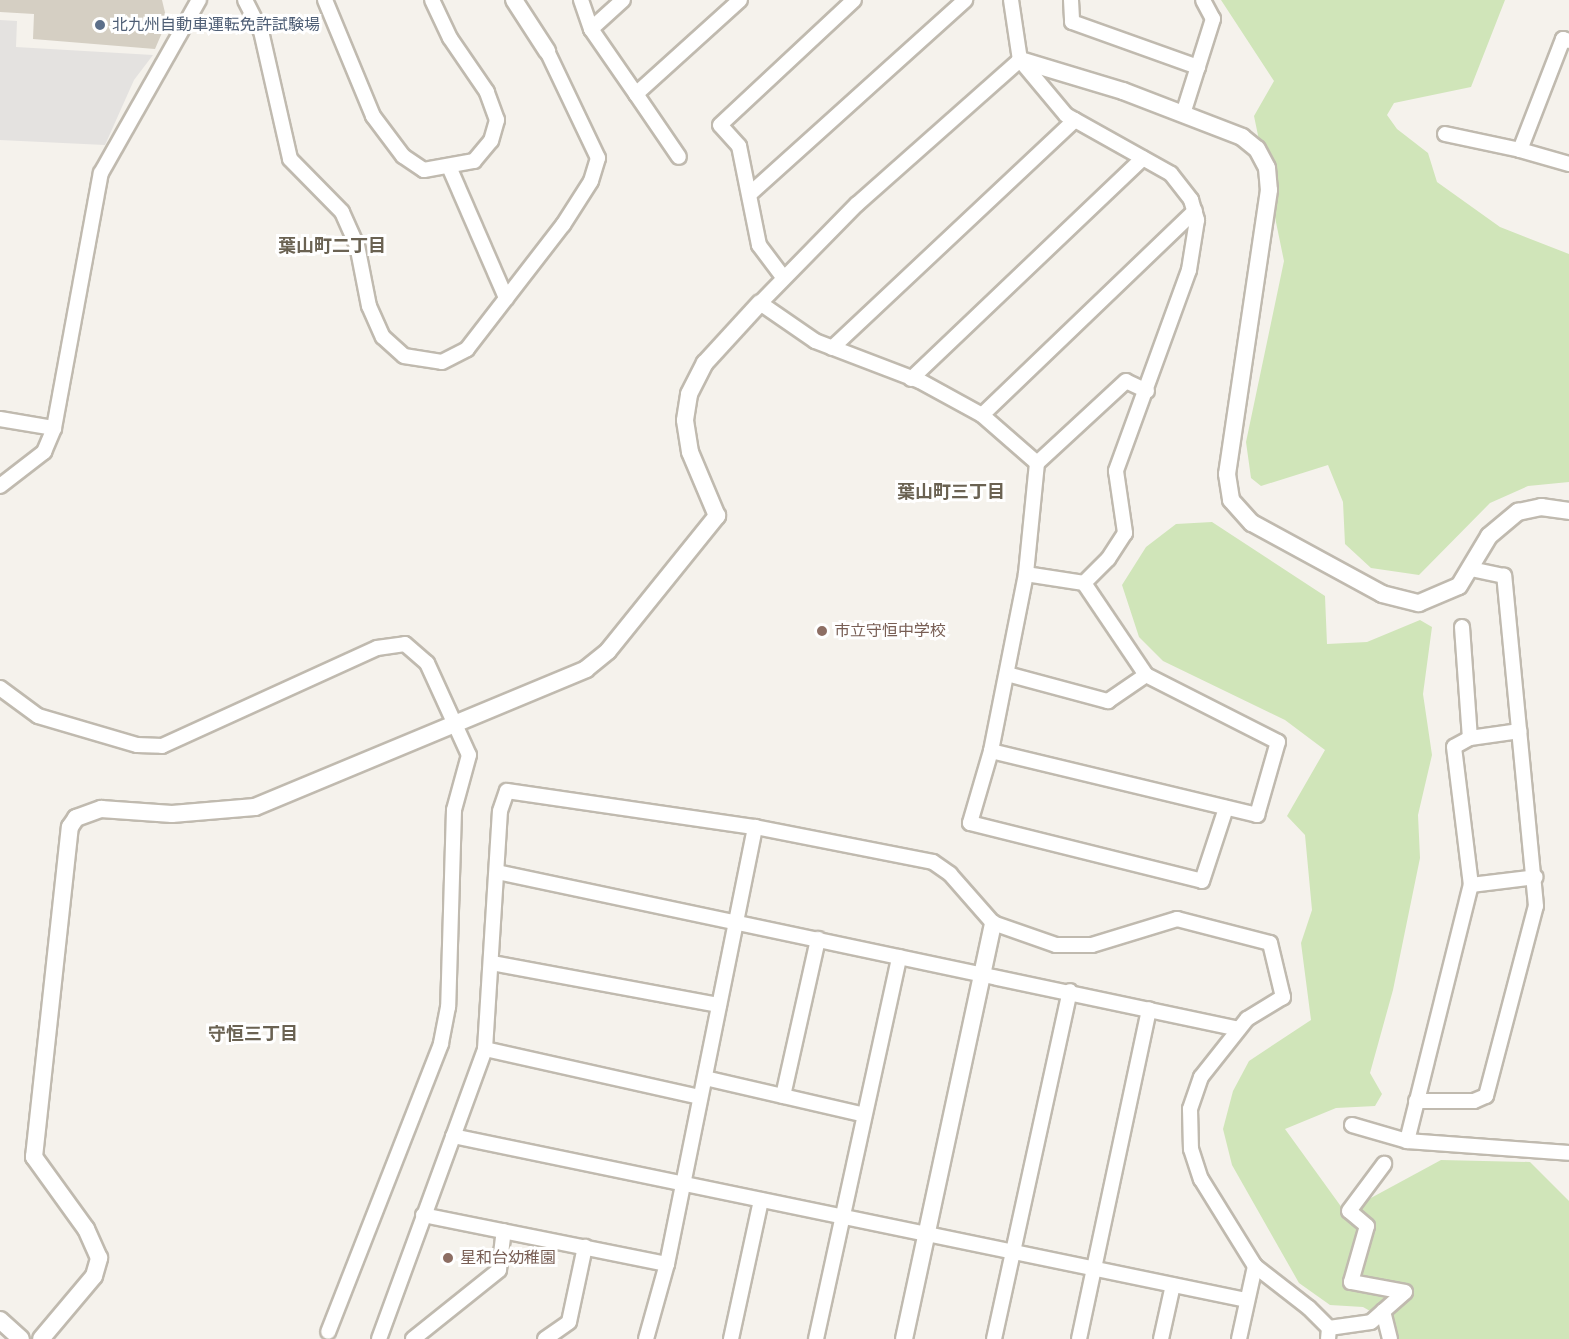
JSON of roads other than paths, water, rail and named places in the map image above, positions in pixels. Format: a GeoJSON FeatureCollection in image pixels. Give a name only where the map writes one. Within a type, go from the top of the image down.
{"type":"FeatureCollection","features":[{"type":"Feature","properties":{"kind":"street"},"geometry":{"type":"LineString","coordinates":[[0,486],[44,452],[54,428],[101,173],[199,0]]}},
{"type":"Feature","properties":{"kind":"street"},"geometry":{"type":"LineString","coordinates":[[246,0],[261,31],[290,159],[342,212],[357,245],[369,306],[382,337],[404,356],[442,362],[467,349],[563,225],[591,181],[598,158],[547,51],[514,0]]}},
{"type":"Feature","properties":{"kind":"street"},"geometry":{"type":"LineString","coordinates":[[325,0],[373,116],[397,148],[424,171],[450,169],[474,161],[491,141],[496,120],[488,92],[450,38],[432,0]]}},
{"type":"Feature","properties":{"kind":"street"},"geometry":{"type":"LineString","coordinates":[[581,0],[591,29],[679,157]]}},
{"type":"Feature","properties":{"kind":"street"},"geometry":{"type":"LineString","coordinates":[[591,29],[623,0]]}},
{"type":"Feature","properties":{"kind":"street"},"geometry":{"type":"LineString","coordinates":[[636,94],[740,0]]}},
{"type":"Feature","properties":{"kind":"street"},"geometry":{"type":"LineString","coordinates":[[783,277],[759,245],[752,192],[739,146],[720,125],[854,0]]}},
{"type":"Feature","properties":{"kind":"street"},"geometry":{"type":"LineString","coordinates":[[752,192],[965,0]]}},
{"type":"Feature","properties":{"kind":"street"},"geometry":{"type":"LineString","coordinates":[[1011,0],[1020,60],[1076,120],[1171,174],[1195,211],[1196,248],[1147,391],[1116,471],[1125,533],[1108,559],[1083,583]]}},
{"type":"Feature","properties":{"kind":"street"},"geometry":{"type":"LineString","coordinates":[[1071,0],[1072,22],[1198,67]]}},
{"type":"Feature","properties":{"kind":"street"},"geometry":{"type":"LineString","coordinates":[[1183,114],[1213,19],[1203,0]]}},
{"type":"Feature","properties":{"kind":"street"},"geometry":{"type":"LineString","coordinates":[[1520,150],[1563,39],[1569,41]]}},
{"type":"Feature","properties":{"kind":"street"},"geometry":{"type":"LineString","coordinates":[[1020,60],[1183,114],[1242,137],[1257,149],[1267,168],[1269,190],[1227,474],[1231,500],[1252,523],[1372,589],[1407,603],[1446,595],[1470,569],[1489,536],[1518,512],[1541,507],[1569,511]]}},
{"type":"Feature","properties":{"kind":"street"},"geometry":{"type":"LineString","coordinates":[[41,1339],[94,1276],[99,1258],[86,1229],[34,1157],[70,827],[76,818],[101,809],[172,814],[255,807],[455,721],[586,669],[609,651],[714,522],[717,509],[690,452],[685,420],[689,394],[705,363],[783,277],[856,204],[1020,60]]}},
{"type":"Feature","properties":{"kind":"street"},"geometry":{"type":"LineString","coordinates":[[832,348],[1076,120]]}},
{"type":"Feature","properties":{"kind":"street"},"geometry":{"type":"LineString","coordinates":[[1445,134],[1520,150],[1569,164]]}},
{"type":"Feature","properties":{"kind":"street"},"geometry":{"type":"LineString","coordinates":[[911,379],[1143,158]]}},
{"type":"Feature","properties":{"kind":"street"},"geometry":{"type":"LineString","coordinates":[[450,169],[506,298]]}},
{"type":"Feature","properties":{"kind":"street"},"geometry":{"type":"LineString","coordinates":[[982,416],[1195,211]]}},
{"type":"Feature","properties":{"kind":"street"},"geometry":{"type":"LineString","coordinates":[[760,303],[804,335],[911,379],[982,416],[1037,463]]}},
{"type":"Feature","properties":{"kind":"street"},"geometry":{"type":"LineString","coordinates":[[1147,391],[1126,381],[1037,463],[1026,574],[991,751],[970,823],[1202,881],[1226,808]]}},
{"type":"Feature","properties":{"kind":"street"},"geometry":{"type":"LineString","coordinates":[[0,419],[54,428]]}},
{"type":"Feature","properties":{"kind":"street"},"geometry":{"type":"LineString","coordinates":[[1416,1101],[1474,1101],[1486,1096],[1536,906],[1536,877],[1504,576],[1470,569]]}},
{"type":"Feature","properties":{"kind":"street"},"geometry":{"type":"LineString","coordinates":[[991,751],[1257,815],[1278,742],[1146,675],[1083,583],[1026,574]]}},
{"type":"Feature","properties":{"kind":"street"},"geometry":{"type":"LineString","coordinates":[[1462,627],[1470,738]]}},
{"type":"Feature","properties":{"kind":"street"},"geometry":{"type":"LineString","coordinates":[[0,688],[38,716],[137,745],[162,746],[394,643],[405,644],[427,663],[469,755],[454,810],[448,1007],[441,1044],[328,1332]]}},
{"type":"Feature","properties":{"kind":"street"},"geometry":{"type":"LineString","coordinates":[[1007,674],[1108,701],[1146,675]]}},
{"type":"Feature","properties":{"kind":"street"},"geometry":{"type":"LineString","coordinates":[[1407,1141],[1472,885],[1454,747],[1470,738],[1520,731]]}},
{"type":"Feature","properties":{"kind":"street"},"geometry":{"type":"LineString","coordinates":[[379,1339],[485,1049],[501,797],[507,791],[755,827],[933,862],[950,874],[993,923],[1056,945],[1092,945],[1177,919],[1270,943],[1283,997],[1239,1029],[1201,1077],[1190,1109],[1191,1149],[1201,1179],[1255,1266],[1329,1334],[1371,1322],[1405,1292],[1352,1282],[1367,1226],[1350,1211],[1384,1164]]}},
{"type":"Feature","properties":{"kind":"street"},"geometry":{"type":"LineString","coordinates":[[646,1339],[668,1264],[755,827]]}},
{"type":"Feature","properties":{"kind":"street"},"geometry":{"type":"LineString","coordinates":[[497,872],[1070,991],[1239,1029]]}},
{"type":"Feature","properties":{"kind":"street"},"geometry":{"type":"LineString","coordinates":[[1472,885],[1536,877]]}},
{"type":"Feature","properties":{"kind":"street"},"geometry":{"type":"LineString","coordinates":[[904,1339],[993,923]]}},
{"type":"Feature","properties":{"kind":"street"},"geometry":{"type":"LineString","coordinates":[[783,1096],[818,939]]}},
{"type":"Feature","properties":{"kind":"street"},"geometry":{"type":"LineString","coordinates":[[816,1339],[843,1217],[861,1114],[899,957]]}},
{"type":"Feature","properties":{"kind":"street"},"geometry":{"type":"LineString","coordinates":[[492,963],[719,1005]]}},
{"type":"Feature","properties":{"kind":"street"},"geometry":{"type":"LineString","coordinates":[[994,1339],[1070,991]]}},
{"type":"Feature","properties":{"kind":"street"},"geometry":{"type":"LineString","coordinates":[[1079,1339],[1149,1009]]}},
{"type":"Feature","properties":{"kind":"street"},"geometry":{"type":"LineString","coordinates":[[485,1049],[700,1097]]}},
{"type":"Feature","properties":{"kind":"street"},"geometry":{"type":"LineString","coordinates":[[705,1078],[861,1114]]}},
{"type":"Feature","properties":{"kind":"street"},"geometry":{"type":"LineString","coordinates":[[1352,1125],[1407,1141],[1569,1153]]}},
{"type":"Feature","properties":{"kind":"street"},"geometry":{"type":"LineString","coordinates":[[453,1136],[1246,1300]]}},
{"type":"Feature","properties":{"kind":"street"},"geometry":{"type":"LineString","coordinates":[[731,1339],[761,1200]]}},
{"type":"Feature","properties":{"kind":"street"},"geometry":{"type":"LineString","coordinates":[[423,1215],[668,1264]]}},
{"type":"Feature","properties":{"kind":"street"},"geometry":{"type":"LineString","coordinates":[[413,1339],[499,1270],[504,1231]]}},
{"type":"Feature","properties":{"kind":"street"},"geometry":{"type":"LineString","coordinates":[[545,1339],[569,1322],[585,1247]]}},
{"type":"Feature","properties":{"kind":"street"},"geometry":{"type":"LineString","coordinates":[[1239,1339],[1255,1266]]}},
{"type":"Feature","properties":{"kind":"street"},"geometry":{"type":"LineString","coordinates":[[1161,1339],[1173,1285]]}},
{"type":"Feature","properties":{"kind":"street"},"geometry":{"type":"LineString","coordinates":[[1383,1311],[1390,1339]]}},
{"type":"Feature","properties":{"kind":"street"},"geometry":{"type":"LineString","coordinates":[[0,1320],[21,1339]]}},
{"type":"Feature","properties":{"kind":"place","name":"北九州自動車運転免許試験場"},"geometry":{"type":"Point","coordinates":[100,25]}},
{"type":"Feature","properties":{"kind":"place","name":"市立守恒中学校"},"geometry":{"type":"Point","coordinates":[822,631]}},
{"type":"Feature","properties":{"kind":"place","name":"星和台幼稚園"},"geometry":{"type":"Point","coordinates":[448,1258]}},
{"type":"Feature","properties":{"kind":"district","name":"葉山町二丁目"},"geometry":{"type":"Point","coordinates":[332,246]}},
{"type":"Feature","properties":{"kind":"district","name":"葉山町三丁目"},"geometry":{"type":"Point","coordinates":[951,492]}},
{"type":"Feature","properties":{"kind":"district","name":"守恒三丁目"},"geometry":{"type":"Point","coordinates":[253,1034]}}]}
